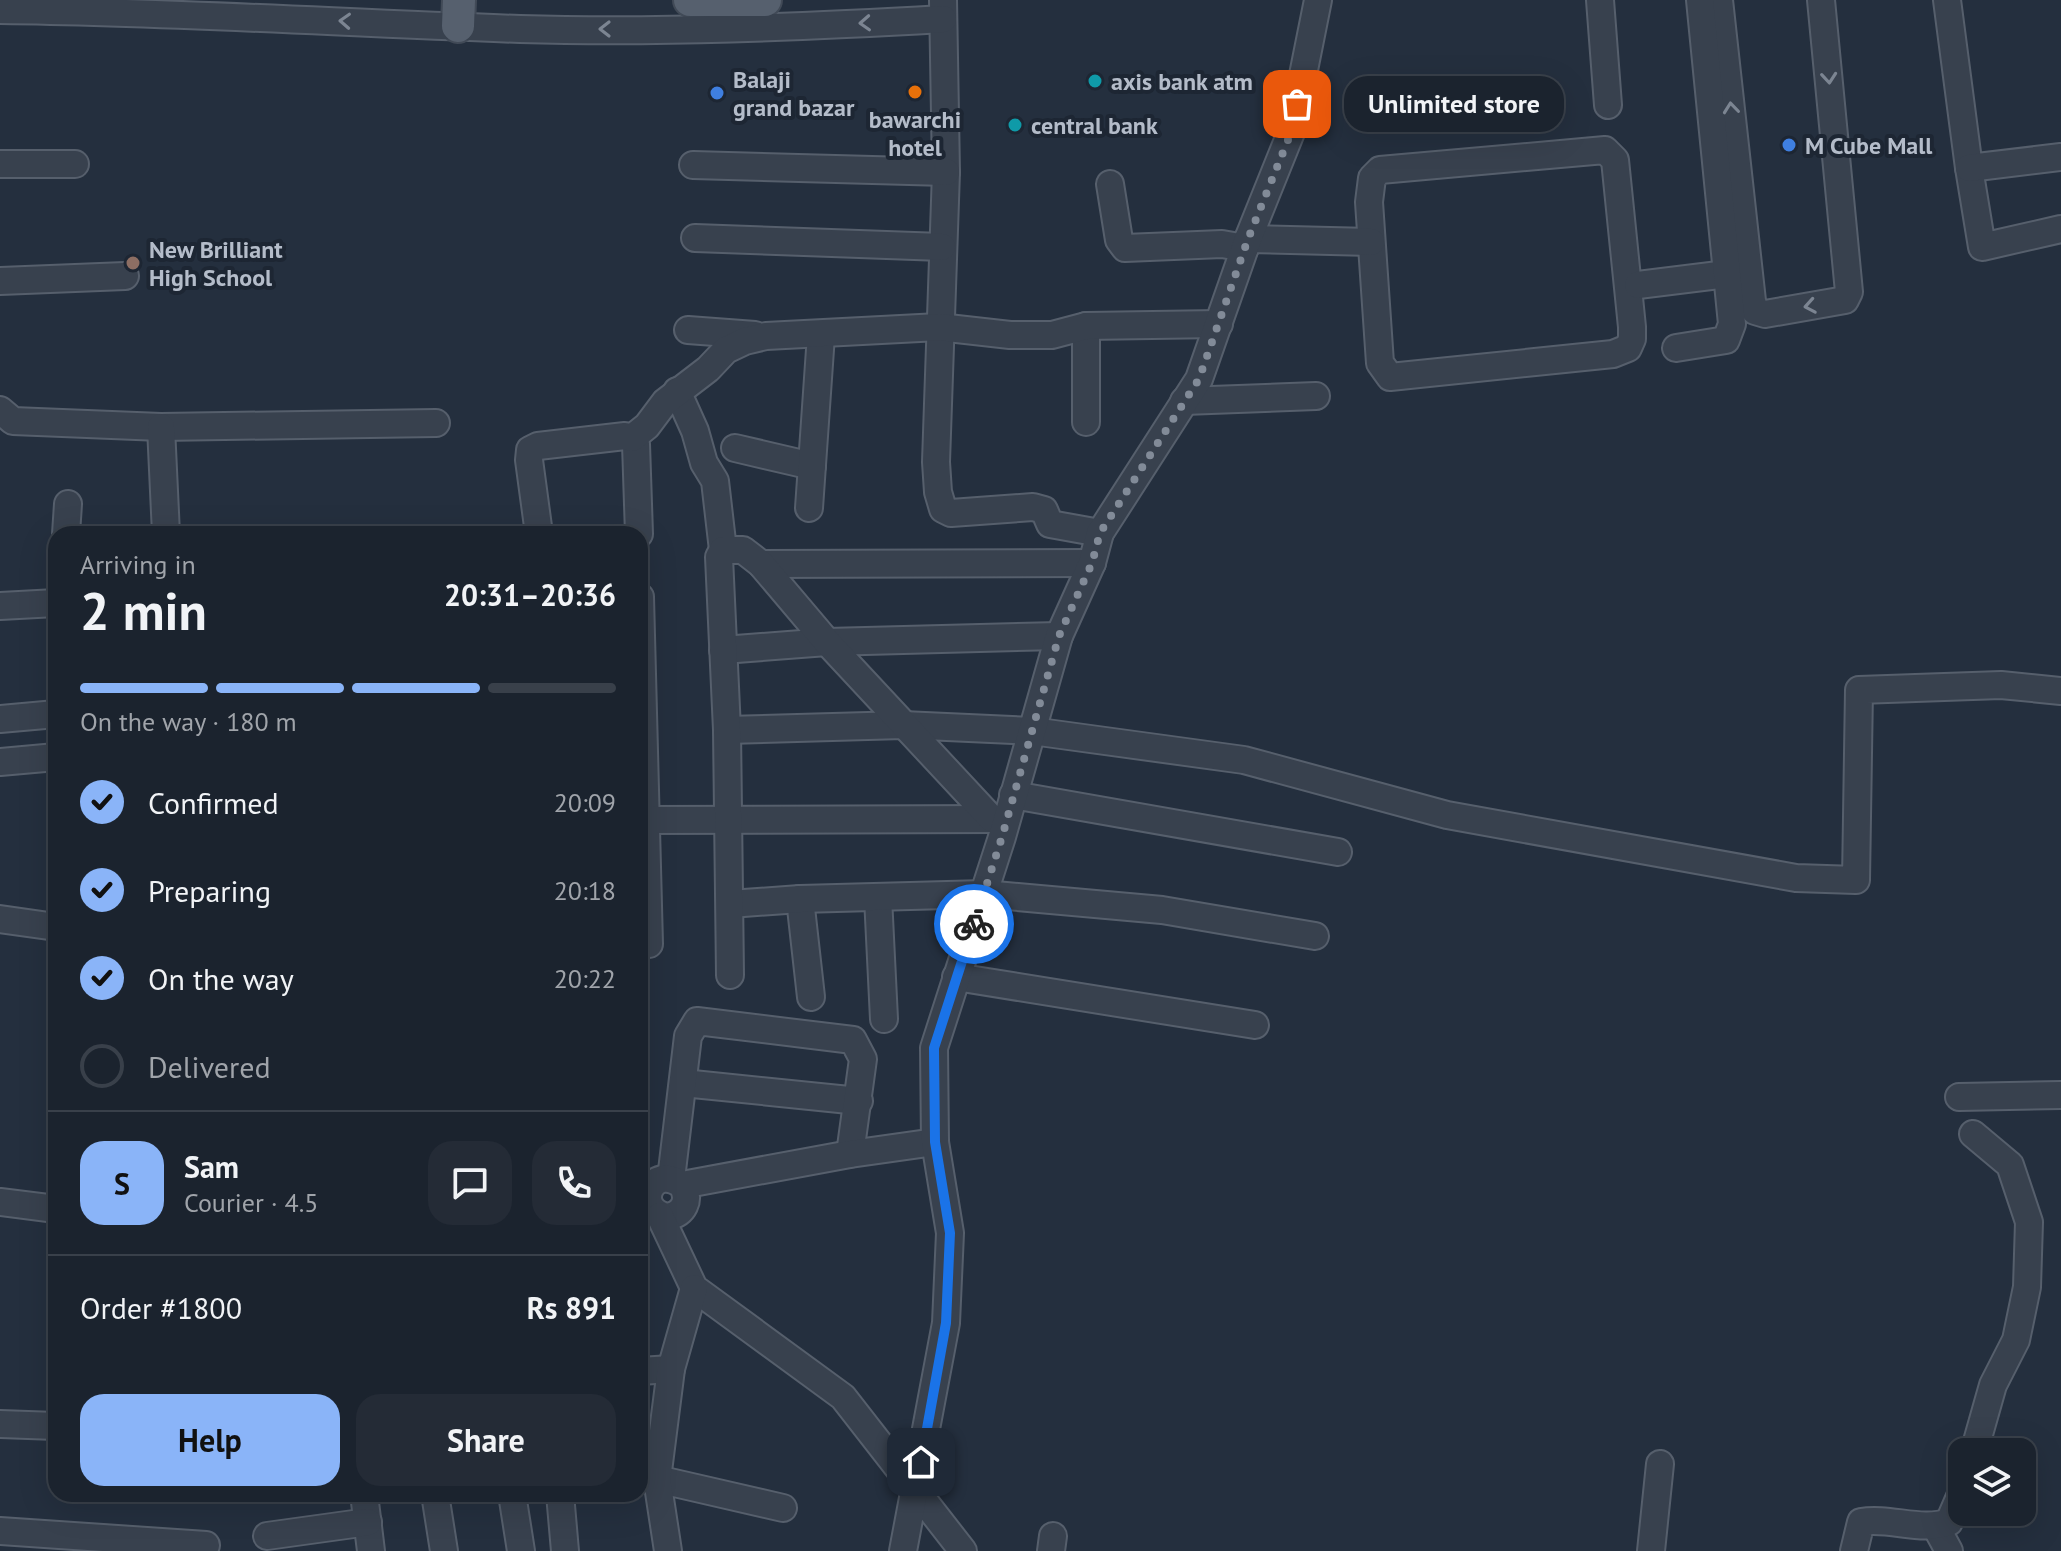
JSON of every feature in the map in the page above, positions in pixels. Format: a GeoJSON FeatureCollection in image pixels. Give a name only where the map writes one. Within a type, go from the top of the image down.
{"type":"FeatureCollection","features":[{"type":"Feature","properties":{"kind":"main road"},"geometry":{"type":"LineString","coordinates":[[690,0],[765,0]]}},
{"type":"Feature","properties":{"kind":"street"},"geometry":{"type":"LineString","coordinates":[[903,1551],[946,1323],[950,1233],[935,1142],[934,1048],[984,894],[1003,811],[1032,731],[1059,636],[1092,563],[1100,533],[1199,379],[1246,243],[1292,130],[1318,0]]}},
{"type":"Feature","properties":{"kind":"street"},"geometry":{"type":"LineString","coordinates":[[1600,0],[1608,105]]}},
{"type":"Feature","properties":{"kind":"street"},"geometry":{"type":"LineString","coordinates":[[1676,348],[1726,340],[1732,324],[1700,0]]}},
{"type":"Feature","properties":{"kind":"street"},"geometry":{"type":"LineString","coordinates":[[1719,0],[1752,301],[1755,311],[1765,314],[1845,300],[1849,292],[1821,0]]}},
{"type":"Feature","properties":{"kind":"street"},"geometry":{"type":"LineString","coordinates":[[1947,0],[1982,247],[2061,229]]}},
{"type":"Feature","properties":{"kind":"street"},"geometry":{"type":"LineString","coordinates":[[0,10],[458,13],[584,29],[784,28],[943,10],[946,172],[936,462],[943,509],[951,513],[1033,507],[1044,510],[1050,524],[1100,533]]}},
{"type":"Feature","properties":{"kind":"street"},"geometry":{"type":"LineString","coordinates":[[1605,150],[1615,160],[1632,339],[1628,348],[1613,354],[1390,377],[1380,363],[1371,242],[1369,202],[1372,178],[1380,170],[1605,150]]}},
{"type":"Feature","properties":{"kind":"street"},"geometry":{"type":"LineString","coordinates":[[1969,168],[2061,157]]}},
{"type":"Feature","properties":{"kind":"street"},"geometry":{"type":"LineString","coordinates":[[0,164],[75,164]]}},
{"type":"Feature","properties":{"kind":"street"},"geometry":{"type":"LineString","coordinates":[[693,165],[946,172]]}},
{"type":"Feature","properties":{"kind":"street"},"geometry":{"type":"LineString","coordinates":[[1110,184],[1119,240],[1125,248],[1371,242]]}},
{"type":"Feature","properties":{"kind":"street"},"geometry":{"type":"LineString","coordinates":[[695,238],[942,247]]}},
{"type":"Feature","properties":{"kind":"street"},"geometry":{"type":"LineString","coordinates":[[1638,285],[1727,274]]}},
{"type":"Feature","properties":{"kind":"street"},"geometry":{"type":"LineString","coordinates":[[0,281],[125,276]]}},
{"type":"Feature","properties":{"kind":"street"},"geometry":{"type":"LineString","coordinates":[[688,330],[766,336],[939,327],[1010,335],[1052,335],[1086,326],[1219,324]]}},
{"type":"Feature","properties":{"kind":"street"},"geometry":{"type":"LineString","coordinates":[[1086,326],[1086,422]]}},
{"type":"Feature","properties":{"kind":"street"},"geometry":{"type":"LineString","coordinates":[[809,508],[821,335]]}},
{"type":"Feature","properties":{"kind":"street"},"geometry":{"type":"LineString","coordinates":[[632,438],[647,426],[665,402],[708,369],[726,350],[766,336]]}},
{"type":"Feature","properties":{"kind":"street"},"geometry":{"type":"LineString","coordinates":[[677,391],[695,431],[704,463],[715,481],[723,550],[719,557],[727,730],[730,975]]}},
{"type":"Feature","properties":{"kind":"street"},"geometry":{"type":"LineString","coordinates":[[1184,401],[1316,396]]}},
{"type":"Feature","properties":{"kind":"street"},"geometry":{"type":"LineString","coordinates":[[0,410],[13,421],[161,427],[436,423]]}},
{"type":"Feature","properties":{"kind":"street"},"geometry":{"type":"LineString","coordinates":[[161,427],[166,526]]}},
{"type":"Feature","properties":{"kind":"street"},"geometry":{"type":"LineString","coordinates":[[538,526],[530,450],[552,444],[625,436],[632,438],[636,444],[639,526]]}},
{"type":"Feature","properties":{"kind":"street"},"geometry":{"type":"LineString","coordinates":[[735,448],[812,466]]}},
{"type":"Feature","properties":{"kind":"street"},"geometry":{"type":"LineString","coordinates":[[67,526],[68,504]]}},
{"type":"Feature","properties":{"kind":"street"},"geometry":{"type":"LineString","coordinates":[[723,550],[743,550],[761,564],[903,725],[1003,811]]}},
{"type":"Feature","properties":{"kind":"street"},"geometry":{"type":"LineString","coordinates":[[761,564],[1092,563]]}},
{"type":"Feature","properties":{"kind":"street"},"geometry":{"type":"LineString","coordinates":[[0,606],[48,603]]}},
{"type":"Feature","properties":{"kind":"street"},"geometry":{"type":"LineString","coordinates":[[723,650],[827,642],[1059,636]]}},
{"type":"Feature","properties":{"kind":"street"},"geometry":{"type":"LineString","coordinates":[[727,730],[903,725],[1032,731],[1244,760],[1447,815],[1796,878],[1856,880],[1859,690],[2001,685],[2061,691]]}},
{"type":"Feature","properties":{"kind":"street"},"geometry":{"type":"LineString","coordinates":[[0,719],[48,715]]}},
{"type":"Feature","properties":{"kind":"street"},"geometry":{"type":"LineString","coordinates":[[0,762],[48,758]]}},
{"type":"Feature","properties":{"kind":"street"},"geometry":{"type":"LineString","coordinates":[[648,820],[1003,811],[1338,852]]}},
{"type":"Feature","properties":{"kind":"street"},"geometry":{"type":"LineString","coordinates":[[730,904],[984,894],[1162,910],[1315,936]]}},
{"type":"Feature","properties":{"kind":"street"},"geometry":{"type":"LineString","coordinates":[[878,897],[884,1019]]}},
{"type":"Feature","properties":{"kind":"street"},"geometry":{"type":"LineString","coordinates":[[800,899],[811,997]]}},
{"type":"Feature","properties":{"kind":"street"},"geometry":{"type":"LineString","coordinates":[[0,919],[48,926]]}},
{"type":"Feature","properties":{"kind":"street"},"geometry":{"type":"LineString","coordinates":[[648,923],[649,944]]}},
{"type":"Feature","properties":{"kind":"street"},"geometry":{"type":"LineString","coordinates":[[956,977],[1255,1025]]}},
{"type":"Feature","properties":{"kind":"street"},"geometry":{"type":"LineString","coordinates":[[676,1182],[688,1036],[697,1021],[853,1040],[863,1059],[850,1154]]}},
{"type":"Feature","properties":{"kind":"street"},"geometry":{"type":"LineString","coordinates":[[683,1083],[859,1101]]}},
{"type":"Feature","properties":{"kind":"street"},"geometry":{"type":"LineString","coordinates":[[1959,1097],[2061,1095]]}},
{"type":"Feature","properties":{"kind":"street"},"geometry":{"type":"LineString","coordinates":[[1973,1134],[2010,1165],[2029,1222],[2027,1287],[2016,1340],[1993,1385],[1978,1438]]}},
{"type":"Feature","properties":{"kind":"street"},"geometry":{"type":"LineString","coordinates":[[935,1142],[676,1182],[658,1180],[649,1189],[648,1203],[694,1288],[843,1397],[963,1551]]}},
{"type":"Feature","properties":{"kind":"street"},"geometry":{"type":"LineString","coordinates":[[0,1202],[48,1208]]}},
{"type":"Feature","properties":{"kind":"street"},"geometry":{"type":"LineString","coordinates":[[668,1551],[657,1479],[671,1369],[694,1288]]}},
{"type":"Feature","properties":{"kind":"street"},"geometry":{"type":"LineString","coordinates":[[648,1370],[671,1369]]}},
{"type":"Feature","properties":{"kind":"street"},"geometry":{"type":"LineString","coordinates":[[0,1424],[48,1426]]}},
{"type":"Feature","properties":{"kind":"street"},"geometry":{"type":"LineString","coordinates":[[1651,1551],[1660,1464]]}},
{"type":"Feature","properties":{"kind":"street"},"geometry":{"type":"LineString","coordinates":[[657,1479],[783,1508]]}},
{"type":"Feature","properties":{"kind":"street"},"geometry":{"type":"LineString","coordinates":[[365,1502],[371,1551]]}},
{"type":"Feature","properties":{"kind":"street"},"geometry":{"type":"LineString","coordinates":[[436,1502],[444,1551]]}},
{"type":"Feature","properties":{"kind":"street"},"geometry":{"type":"LineString","coordinates":[[513,1502],[521,1551]]}},
{"type":"Feature","properties":{"kind":"street"},"geometry":{"type":"LineString","coordinates":[[561,1502],[565,1551]]}},
{"type":"Feature","properties":{"kind":"street"},"geometry":{"type":"LineString","coordinates":[[1854,1551],[1861,1522],[1875,1520],[1936,1527],[1948,1522]]}},
{"type":"Feature","properties":{"kind":"street"},"geometry":{"type":"LineString","coordinates":[[267,1536],[368,1522]]}},
{"type":"Feature","properties":{"kind":"street"},"geometry":{"type":"LineString","coordinates":[[1936,1527],[1949,1551]]}},
{"type":"Feature","properties":{"kind":"street"},"geometry":{"type":"LineString","coordinates":[[0,1531],[206,1545]]}},
{"type":"Feature","properties":{"kind":"way so far"},"geometry":{"type":"LineString","coordinates":[[974,924],[1059,636],[1092,563],[1100,533],[1199,379],[1248,239],[1292,130],[1297,104]]}},
{"type":"Feature","properties":{"kind":"place","name":"axis bank atm"},"geometry":{"type":"Point","coordinates":[1095,81]}},
{"type":"Feature","properties":{"kind":"place","name":"bawarchi hotel"},"geometry":{"type":"Point","coordinates":[915,92]}},
{"type":"Feature","properties":{"kind":"place","name":"Balaji grand bazar"},"geometry":{"type":"Point","coordinates":[717,93]}},
{"type":"Feature","properties":{"kind":"place","name":"Unlimited store"},"geometry":{"type":"Point","coordinates":[1297,104]}},
{"type":"Feature","properties":{"kind":"place","name":"central bank"},"geometry":{"type":"Point","coordinates":[1015,125]}},
{"type":"Feature","properties":{"kind":"place","name":"M Cube Mall"},"geometry":{"type":"Point","coordinates":[1789,145]}},
{"type":"Feature","properties":{"kind":"place","name":"New Brilliant High School"},"geometry":{"type":"Point","coordinates":[133,263]}},
{"type":"Feature","properties":{"kind":"route"},"geometry":{"type":"LineString","coordinates":[[921,1462],[946,1323],[950,1233],[935,1142],[934,1048],[974,924]]}}]}
